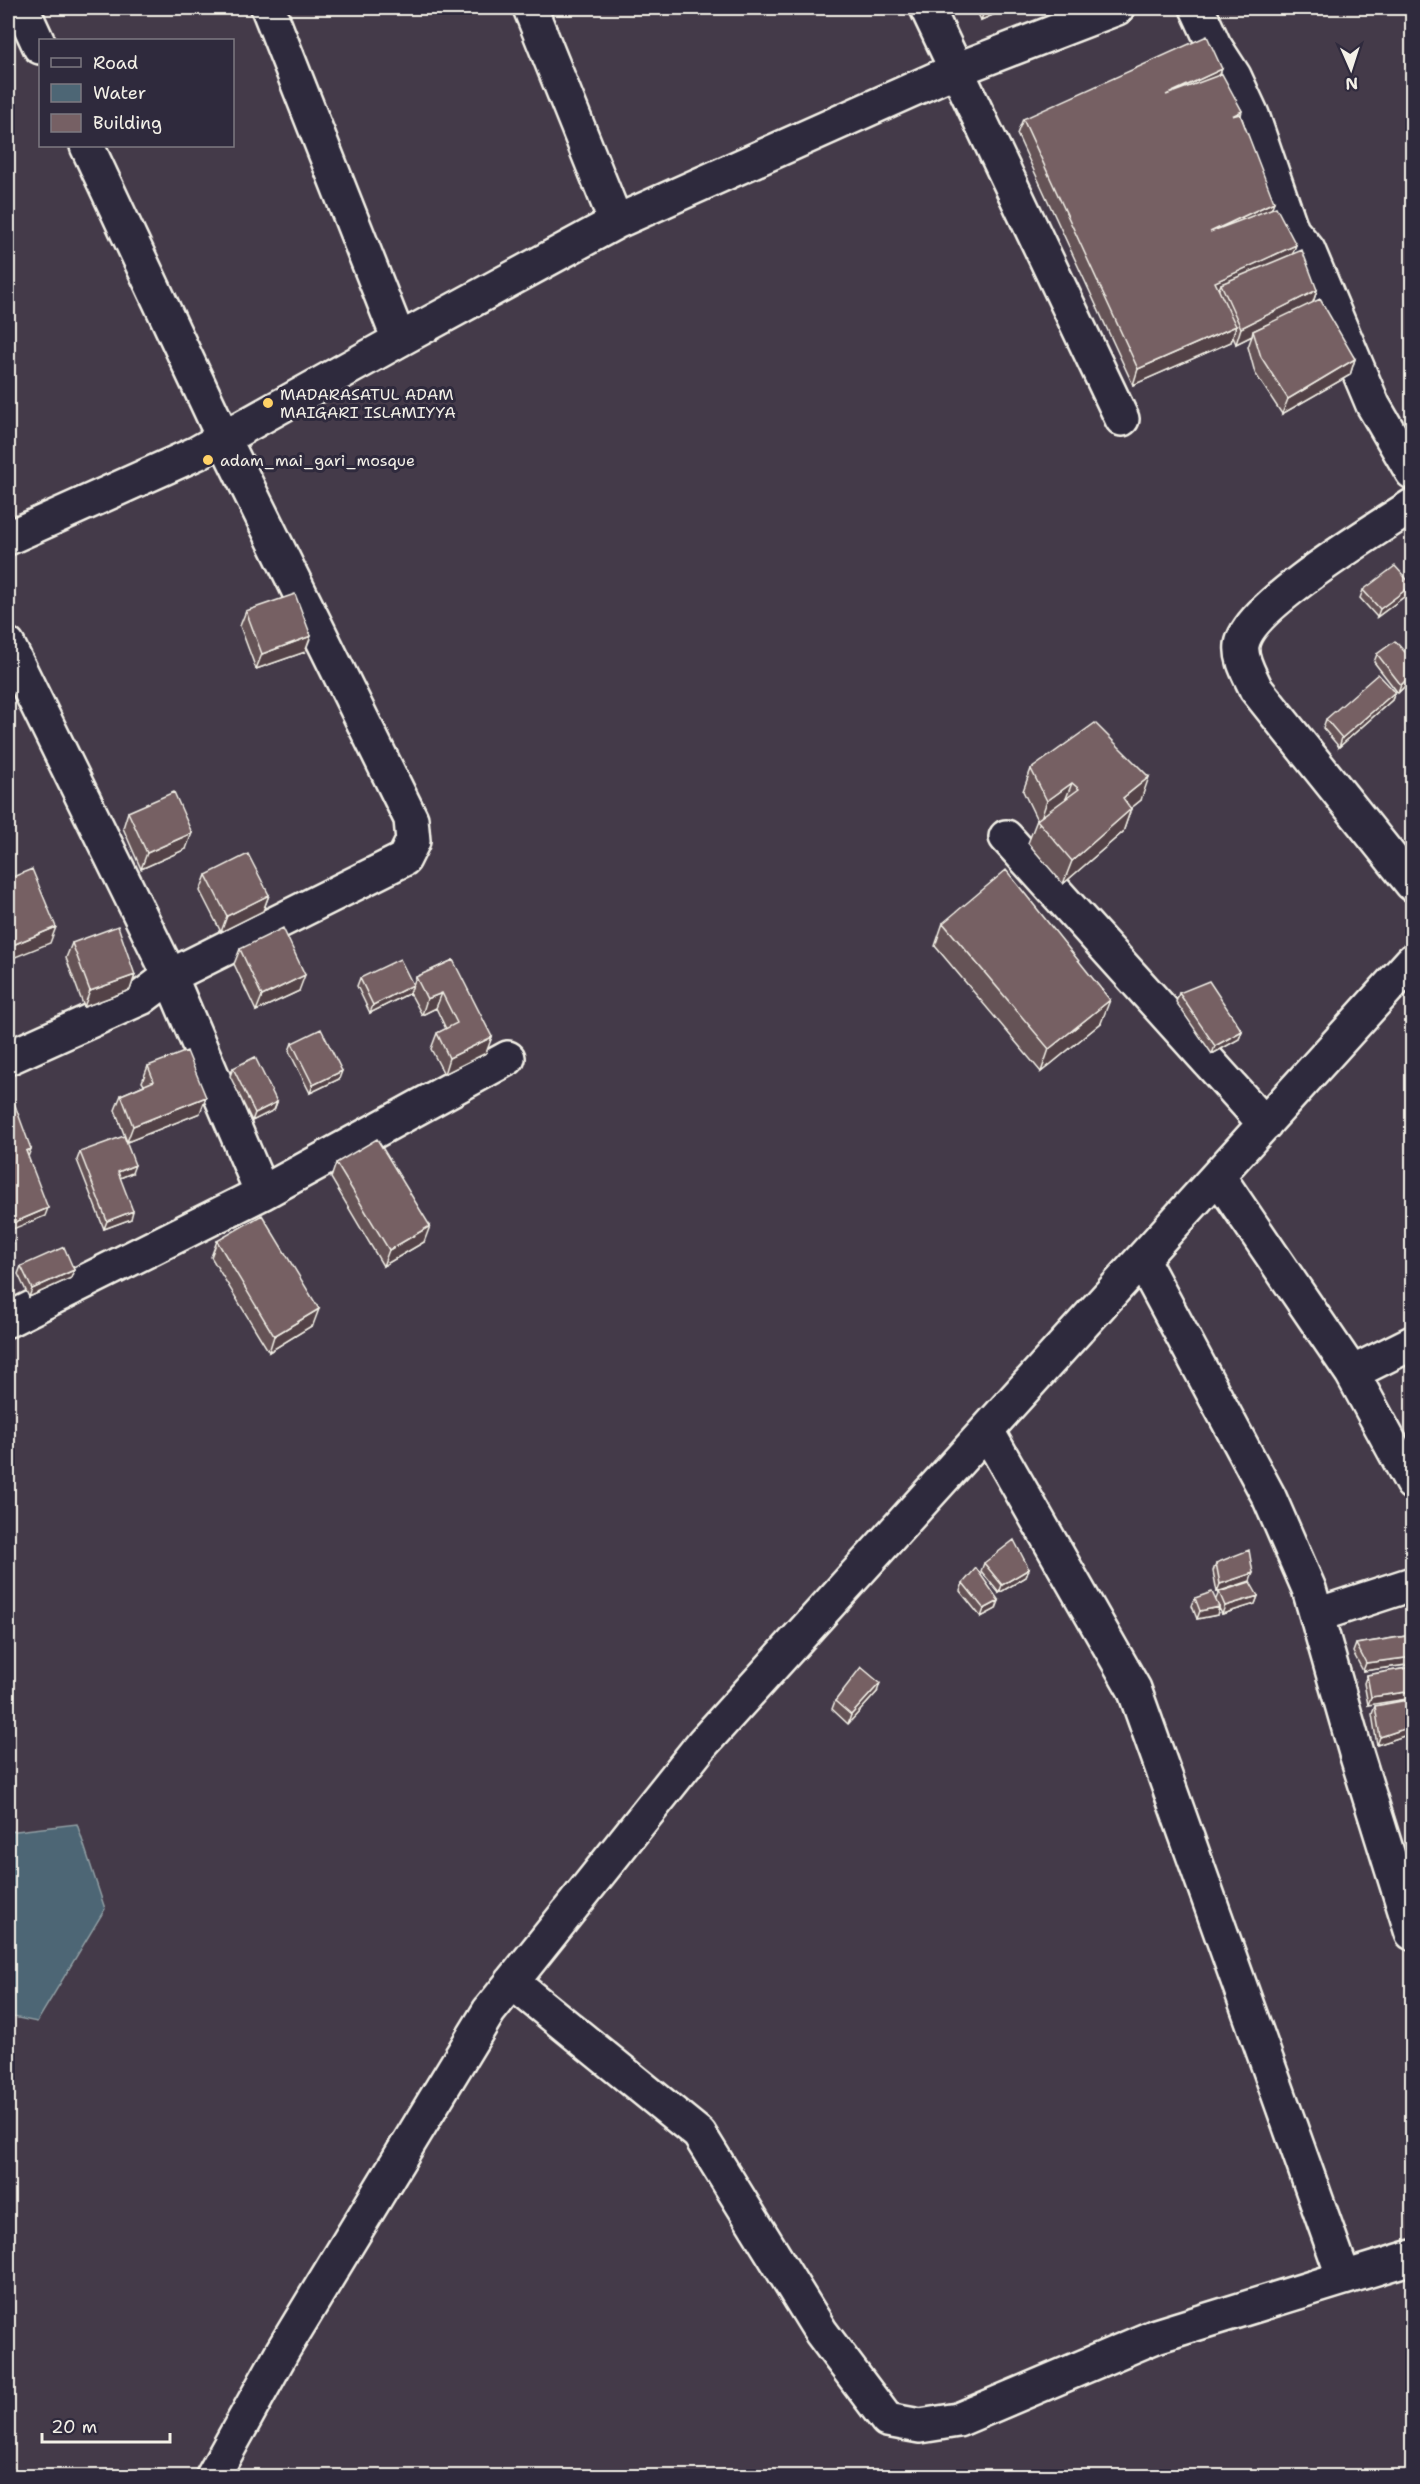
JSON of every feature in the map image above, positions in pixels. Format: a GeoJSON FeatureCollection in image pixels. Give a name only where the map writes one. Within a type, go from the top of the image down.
{"type":"FeatureCollection","features":[{"type":"Feature","properties":{"kind":"street"},"geometry":{"type":"LineString","coordinates":[[22,8],[39,44]]}},
{"type":"Feature","properties":{"kind":"street"},"geometry":{"type":"LineString","coordinates":[[268,8],[399,340]]}},
{"type":"Feature","properties":{"kind":"street"},"geometry":{"type":"LineString","coordinates":[[530,8],[616,222]]}},
{"type":"Feature","properties":{"kind":"street"},"geometry":{"type":"LineString","coordinates":[[927,8],[1122,419]]}},
{"type":"Feature","properties":{"kind":"street"},"geometry":{"type":"LineString","coordinates":[[8,538],[224,439],[399,340],[616,222],[956,70],[1117,8]]}},
{"type":"Feature","properties":{"kind":"street"},"geometry":{"type":"LineString","coordinates":[[1201,9],[1215,45],[1234,76],[1252,115],[1292,231],[1308,250],[1373,405],[1413,472]]}},
{"type":"Feature","properties":{"kind":"street"},"geometry":{"type":"LineString","coordinates":[[8,1058],[141,998],[170,976],[404,859],[413,841],[411,819],[224,439],[87,147]]}},
{"type":"Feature","properties":{"kind":"street"},"geometry":{"type":"LineString","coordinates":[[1413,506],[1302,579],[1252,626],[1242,643],[1242,658],[1256,688],[1413,884]]}},
{"type":"Feature","properties":{"kind":"street"},"geometry":{"type":"LineString","coordinates":[[8,645],[170,976],[262,1193]]}},
{"type":"Feature","properties":{"kind":"street"},"geometry":{"type":"LineString","coordinates":[[1006,837],[1265,1124]]}},
{"type":"Feature","properties":{"kind":"street"},"geometry":{"type":"LineString","coordinates":[[213,2476],[282,2349],[489,2011],[702,1743],[1413,961]]}},
{"type":"Feature","properties":{"kind":"street"},"geometry":{"type":"LineString","coordinates":[[8,1320],[262,1193],[508,1058]]}},
{"type":"Feature","properties":{"kind":"street"},"geometry":{"type":"LineString","coordinates":[[1218,1176],[1352,1373],[1413,1483]]}},
{"type":"Feature","properties":{"kind":"street"},"geometry":{"type":"LineString","coordinates":[[1142,1260],[1269,1497],[1309,1589],[1356,1753],[1413,1933]]}},
{"type":"Feature","properties":{"kind":"street"},"geometry":{"type":"LineString","coordinates":[[1352,1373],[1413,1343]]}},
{"type":"Feature","properties":{"kind":"street"},"geometry":{"type":"LineString","coordinates":[[987,1431],[1134,1689],[1344,2278]]}},
{"type":"Feature","properties":{"kind":"street"},"geometry":{"type":"LineString","coordinates":[[1317,1615],[1413,1584]]}},
{"type":"Feature","properties":{"kind":"street"},"geometry":{"type":"LineString","coordinates":[[512,1982],[699,2134],[821,2332],[887,2420],[920,2426],[958,2420],[1156,2336],[1413,2257]]}},
{"type":"Feature","properties":{"kind":"water"},"geometry":{"type":"Polygon","coordinates":[[[77,1824],[105,1909],[37,2022],[8,2016],[8,1832],[77,1824]]]}},
{"type":"Feature","properties":{"kind":"building"},"geometry":{"type":"Polygon","coordinates":[[[982,8],[994,8],[984,12],[982,8]]]}},
{"type":"Feature","properties":{"kind":"building"},"geometry":{"type":"Polygon","coordinates":[[[1207,36],[1222,69],[1166,95],[1222,74],[1242,111],[1232,116],[1240,114],[1274,202],[1210,232],[1276,207],[1296,245],[1215,282],[1236,326],[1138,369],[1023,119],[1207,36]]]}},
{"type":"Feature","properties":{"kind":"building"},"geometry":{"type":"Polygon","coordinates":[[[1302,250],[1317,290],[1241,328],[1221,284],[1302,250]]]}},
{"type":"Feature","properties":{"kind":"building"},"geometry":{"type":"Polygon","coordinates":[[[1320,299],[1355,359],[1288,399],[1261,357],[1253,331],[1320,299]]]}},
{"type":"Feature","properties":{"kind":"building"},"geometry":{"type":"Polygon","coordinates":[[[1395,566],[1412,585],[1380,609],[1363,590],[1395,566]]]}},
{"type":"Feature","properties":{"kind":"building"},"geometry":{"type":"Polygon","coordinates":[[[295,594],[311,636],[262,654],[246,611],[295,594]]]}},
{"type":"Feature","properties":{"kind":"building"},"geometry":{"type":"Polygon","coordinates":[[[1395,641],[1413,661],[1413,673],[1401,685],[1377,654],[1395,641]]]}},
{"type":"Feature","properties":{"kind":"building"},"geometry":{"type":"Polygon","coordinates":[[[1378,674],[1395,692],[1342,738],[1326,719],[1378,674]]]}},
{"type":"Feature","properties":{"kind":"building"},"geometry":{"type":"Polygon","coordinates":[[[1095,723],[1149,777],[1123,798],[1131,809],[1072,861],[1037,820],[1079,789],[1072,783],[1047,801],[1031,769],[1095,723]]]}},
{"type":"Feature","properties":{"kind":"building"},"geometry":{"type":"Polygon","coordinates":[[[174,792],[192,833],[147,853],[128,812],[174,792]]]}},
{"type":"Feature","properties":{"kind":"building"},"geometry":{"type":"Polygon","coordinates":[[[248,854],[269,895],[227,916],[206,875],[248,854]]]}},
{"type":"Feature","properties":{"kind":"building"},"geometry":{"type":"Polygon","coordinates":[[[32,869],[56,927],[8,947],[8,879],[32,869]]]}},
{"type":"Feature","properties":{"kind":"building"},"geometry":{"type":"Polygon","coordinates":[[[1006,870],[1110,1000],[1049,1049],[943,923],[1006,870]]]}},
{"type":"Feature","properties":{"kind":"building"},"geometry":{"type":"Polygon","coordinates":[[[118,926],[135,975],[90,991],[72,943],[118,926]]]}},
{"type":"Feature","properties":{"kind":"building"},"geometry":{"type":"Polygon","coordinates":[[[283,928],[305,975],[262,996],[240,949],[283,928]]]}},
{"type":"Feature","properties":{"kind":"building"},"geometry":{"type":"Polygon","coordinates":[[[400,959],[413,985],[373,1005],[360,978],[400,959]]]}},
{"type":"Feature","properties":{"kind":"building"},"geometry":{"type":"Polygon","coordinates":[[[453,960],[492,1037],[449,1058],[437,1033],[457,1023],[442,993],[427,999],[416,977],[453,960]]]}},
{"type":"Feature","properties":{"kind":"building"},"geometry":{"type":"Polygon","coordinates":[[[1209,981],[1242,1031],[1215,1046],[1179,993],[1209,981]]]}},
{"type":"Feature","properties":{"kind":"building"},"geometry":{"type":"Polygon","coordinates":[[[321,1029],[342,1071],[313,1085],[292,1043],[321,1029]]]}},
{"type":"Feature","properties":{"kind":"building"},"geometry":{"type":"Polygon","coordinates":[[[187,1051],[206,1097],[133,1126],[121,1095],[154,1081],[148,1066],[187,1051]]]}},
{"type":"Feature","properties":{"kind":"building"},"geometry":{"type":"Polygon","coordinates":[[[255,1057],[277,1102],[255,1113],[233,1068],[255,1057]]]}},
{"type":"Feature","properties":{"kind":"building"},"geometry":{"type":"Polygon","coordinates":[[[8,1086],[31,1149],[26,1151],[48,1208],[8,1225],[8,1086]]]}},
{"type":"Feature","properties":{"kind":"building"},"geometry":{"type":"Polygon","coordinates":[[[124,1136],[135,1165],[118,1172],[133,1211],[107,1221],[80,1152],[124,1136]]]}},
{"type":"Feature","properties":{"kind":"building"},"geometry":{"type":"Polygon","coordinates":[[[377,1139],[430,1226],[389,1250],[336,1163],[377,1139]]]}},
{"type":"Feature","properties":{"kind":"building"},"geometry":{"type":"Polygon","coordinates":[[[262,1215],[319,1309],[274,1336],[217,1241],[262,1215]]]}},
{"type":"Feature","properties":{"kind":"building"},"geometry":{"type":"Polygon","coordinates":[[[8,1227],[13,1241],[8,1243],[8,1227]]]}},
{"type":"Feature","properties":{"kind":"building"},"geometry":{"type":"Polygon","coordinates":[[[64,1247],[74,1270],[32,1289],[21,1266],[64,1247]]]}},
{"type":"Feature","properties":{"kind":"building"},"geometry":{"type":"Polygon","coordinates":[[[1014,1540],[1029,1569],[1002,1585],[984,1563],[1014,1540]]]}},
{"type":"Feature","properties":{"kind":"building"},"geometry":{"type":"Polygon","coordinates":[[[1249,1550],[1253,1573],[1220,1584],[1216,1563],[1249,1550]]]}},
{"type":"Feature","properties":{"kind":"building"},"geometry":{"type":"Polygon","coordinates":[[[976,1568],[999,1601],[984,1609],[963,1583],[976,1568]]]}},
{"type":"Feature","properties":{"kind":"building"},"geometry":{"type":"Polygon","coordinates":[[[1250,1582],[1258,1596],[1225,1606],[1219,1592],[1250,1582]]]}},
{"type":"Feature","properties":{"kind":"building"},"geometry":{"type":"Polygon","coordinates":[[[1212,1592],[1219,1607],[1200,1611],[1195,1598],[1212,1592]]]}},
{"type":"Feature","properties":{"kind":"building"},"geometry":{"type":"Polygon","coordinates":[[[1413,1635],[1413,1657],[1366,1663],[1356,1644],[1413,1635]]]}},
{"type":"Feature","properties":{"kind":"building"},"geometry":{"type":"Polygon","coordinates":[[[861,1667],[880,1683],[851,1715],[835,1701],[861,1667]]]}},
{"type":"Feature","properties":{"kind":"building"},"geometry":{"type":"Polygon","coordinates":[[[1413,1667],[1413,1691],[1371,1697],[1367,1675],[1413,1667]]]}},
{"type":"Feature","properties":{"kind":"building"},"geometry":{"type":"Polygon","coordinates":[[[1413,1699],[1413,1726],[1380,1737],[1375,1706],[1413,1699]]]}},
{"type":"Feature","properties":{"kind":"place","name":"MADARASATUL ADAM MAIGARI ISLAMIYYA"},"geometry":{"type":"Point","coordinates":[268,403]}},
{"type":"Feature","properties":{"kind":"place","name":"adam_mai_gari_mosque"},"geometry":{"type":"Point","coordinates":[208,460]}}]}
